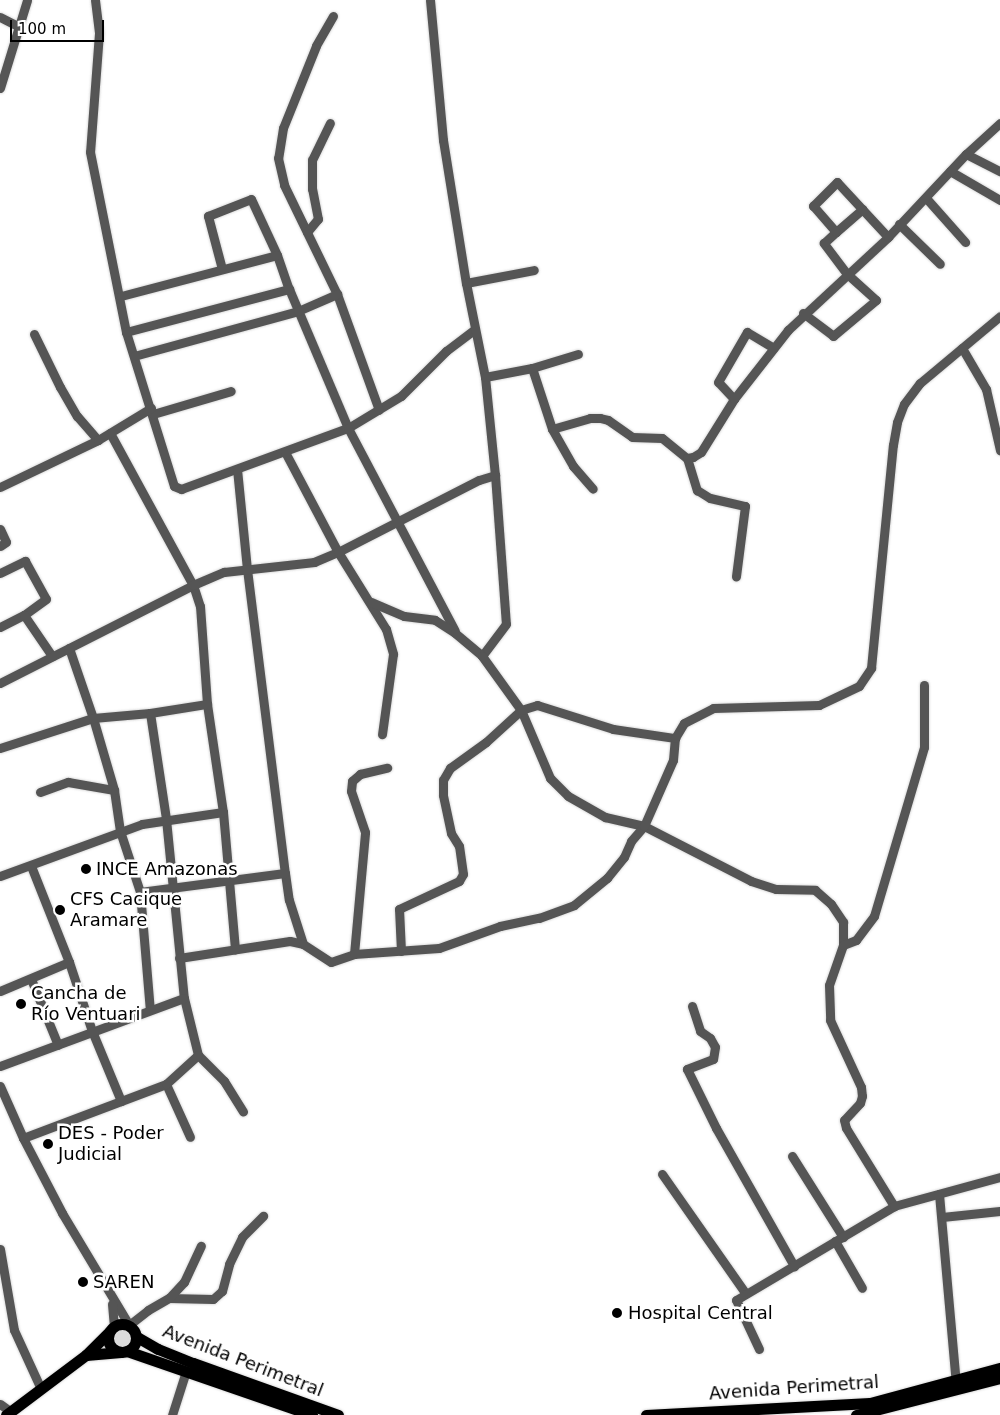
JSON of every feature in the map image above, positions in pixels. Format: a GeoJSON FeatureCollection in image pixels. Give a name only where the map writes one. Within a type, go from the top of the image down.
{"type":"FeatureCollection","features":[{"type":"Feature","properties":{"kind":"main road"},"geometry":{"type":"LineString","coordinates":[[9,1413],[86,1355],[112,1329],[122,1324],[129,1325],[134,1330],[137,1337],[132,1348],[125,1351],[86,1355]]}},
{"type":"Feature","properties":{"kind":"main road"},"geometry":{"type":"LineString","coordinates":[[112,1329],[110,1346],[125,1351]]}},
{"type":"Feature","properties":{"kind":"main road","name":"Avenida Perimetral"},"geometry":{"type":"LineString","coordinates":[[137,1337],[185,1359],[338,1415]]}},
{"type":"Feature","properties":{"kind":"main road","name":"Avenida Perimetral"},"geometry":{"type":"LineString","coordinates":[[125,1351],[312,1415]]}},
{"type":"Feature","properties":{"kind":"main road","name":"Avenida Perimetral"},"geometry":{"type":"LineString","coordinates":[[856,1415],[956,1384],[1000,1368]]}},
{"type":"Feature","properties":{"kind":"main road","name":"Avenida Perimetral"},"geometry":{"type":"LineString","coordinates":[[646,1415],[766,1412],[870,1403],[956,1384],[1000,1378]]}},
{"type":"Feature","properties":{"kind":"street"},"geometry":{"type":"LineString","coordinates":[[0,88],[20,27],[26,0]]}},
{"type":"Feature","properties":{"kind":"street"},"geometry":{"type":"LineString","coordinates":[[95,0],[99,33],[90,152],[121,296],[126,332],[174,486],[181,489],[348,428],[401,396],[446,351],[474,330]]}},
{"type":"Feature","properties":{"kind":"street"},"geometry":{"type":"LineString","coordinates":[[430,0],[443,140],[474,330],[485,377],[495,475],[506,624],[482,656]]}},
{"type":"Feature","properties":{"kind":"street"},"geometry":{"type":"LineString","coordinates":[[332,16],[316,46],[283,128],[278,158],[284,184],[337,294],[379,410]]}},
{"type":"Feature","properties":{"kind":"street"},"geometry":{"type":"LineString","coordinates":[[0,17],[20,27]]}},
{"type":"Feature","properties":{"kind":"street"},"geometry":{"type":"LineString","coordinates":[[687,458],[701,452],[734,398],[803,313],[888,237],[966,154],[1000,122]]}},
{"type":"Feature","properties":{"kind":"street"},"geometry":{"type":"LineString","coordinates":[[307,232],[318,220],[312,189],[312,160],[330,123]]}},
{"type":"Feature","properties":{"kind":"street"},"geometry":{"type":"LineString","coordinates":[[966,154],[1000,171]]}},
{"type":"Feature","properties":{"kind":"street"},"geometry":{"type":"LineString","coordinates":[[950,171],[1000,200]]}},
{"type":"Feature","properties":{"kind":"street"},"geometry":{"type":"LineString","coordinates":[[836,232],[813,206],[838,182],[888,237]]}},
{"type":"Feature","properties":{"kind":"street"},"geometry":{"type":"LineString","coordinates":[[926,198],[965,242]]}},
{"type":"Feature","properties":{"kind":"street"},"geometry":{"type":"LineString","coordinates":[[222,269],[208,216],[251,199],[278,255],[288,289],[348,428],[455,633]]}},
{"type":"Feature","properties":{"kind":"street"},"geometry":{"type":"LineString","coordinates":[[803,313],[833,336],[876,300],[846,274],[824,243],[862,209]]}},
{"type":"Feature","properties":{"kind":"street"},"geometry":{"type":"LineString","coordinates":[[899,224],[940,264]]}},
{"type":"Feature","properties":{"kind":"street"},"geometry":{"type":"LineString","coordinates":[[121,296],[278,255]]}},
{"type":"Feature","properties":{"kind":"street"},"geometry":{"type":"LineString","coordinates":[[466,283],[534,270]]}},
{"type":"Feature","properties":{"kind":"street"},"geometry":{"type":"LineString","coordinates":[[126,332],[288,289]]}},
{"type":"Feature","properties":{"kind":"street"},"geometry":{"type":"LineString","coordinates":[[134,356],[298,311],[337,294]]}},
{"type":"Feature","properties":{"kind":"street"},"geometry":{"type":"LineString","coordinates":[[179,958],[290,941],[304,944],[331,962],[354,954],[439,948],[500,926],[539,918],[574,905],[608,878],[624,858],[631,841],[644,826],[673,760],[675,738],[684,723],[713,708],[819,705],[859,686],[871,668],[893,445],[897,422],[904,404],[920,383],[1000,316]]}},
{"type":"Feature","properties":{"kind":"street"},"geometry":{"type":"LineString","coordinates":[[734,398],[718,382],[747,332],[774,348]]}},
{"type":"Feature","properties":{"kind":"street"},"geometry":{"type":"LineString","coordinates":[[34,334],[60,387],[77,416],[98,440]]}},
{"type":"Feature","properties":{"kind":"street"},"geometry":{"type":"LineString","coordinates":[[962,348],[986,389],[1000,450]]}},
{"type":"Feature","properties":{"kind":"street"},"geometry":{"type":"LineString","coordinates":[[485,377],[532,368],[578,354]]}},
{"type":"Feature","properties":{"kind":"street"},"geometry":{"type":"LineString","coordinates":[[532,368],[552,430],[573,466],[593,489]]}},
{"type":"Feature","properties":{"kind":"street"},"geometry":{"type":"LineString","coordinates":[[0,487],[98,440],[152,411],[192,404],[195,400],[231,391]]}},
{"type":"Feature","properties":{"kind":"street"},"geometry":{"type":"LineString","coordinates":[[552,430],[590,418],[600,418],[608,420],[632,437],[662,438],[687,458],[697,490],[710,498],[745,506],[736,576]]}},
{"type":"Feature","properties":{"kind":"street"},"geometry":{"type":"LineString","coordinates":[[110,433],[193,585],[200,606],[207,704],[223,812],[227,881],[235,949]]}},
{"type":"Feature","properties":{"kind":"street"},"geometry":{"type":"LineString","coordinates":[[285,452],[338,552],[371,602],[386,629],[393,654],[382,734]]}},
{"type":"Feature","properties":{"kind":"street"},"geometry":{"type":"LineString","coordinates":[[237,469],[246,569],[285,873],[289,900],[304,944]]}},
{"type":"Feature","properties":{"kind":"street"},"geometry":{"type":"LineString","coordinates":[[0,683],[193,585],[224,572],[314,562],[338,552],[479,480],[495,475]]}},
{"type":"Feature","properties":{"kind":"street"},"geometry":{"type":"LineString","coordinates":[[0,530],[6,542],[0,546]]}},
{"type":"Feature","properties":{"kind":"street"},"geometry":{"type":"LineString","coordinates":[[0,573],[25,561],[46,599],[24,615],[0,627]]}},
{"type":"Feature","properties":{"kind":"street"},"geometry":{"type":"LineString","coordinates":[[371,602],[404,616],[435,620],[455,633],[482,656],[521,710],[550,778],[568,796],[605,817],[644,826],[751,881],[776,889],[815,890],[831,904],[842,922],[843,945],[829,985],[830,1020],[861,1087],[862,1096],[860,1104],[844,1120],[846,1128],[894,1206]]}},
{"type":"Feature","properties":{"kind":"street"},"geometry":{"type":"LineString","coordinates":[[24,615],[52,656]]}},
{"type":"Feature","properties":{"kind":"street"},"geometry":{"type":"LineString","coordinates":[[69,648],[93,718],[114,790],[120,831],[140,892],[150,1010]]}},
{"type":"Feature","properties":{"kind":"street"},"geometry":{"type":"LineString","coordinates":[[843,945],[856,940],[874,916],[924,747],[924,685]]}},
{"type":"Feature","properties":{"kind":"street"},"geometry":{"type":"LineString","coordinates":[[0,748],[93,718],[150,713],[207,704]]}},
{"type":"Feature","properties":{"kind":"street"},"geometry":{"type":"LineString","coordinates":[[401,950],[399,909],[459,881],[463,874],[459,846],[451,833],[443,795],[443,780],[450,768],[486,742],[521,710],[538,705],[613,729],[675,738]]}},
{"type":"Feature","properties":{"kind":"street"},"geometry":{"type":"LineString","coordinates":[[150,713],[175,888],[179,958],[184,998],[198,1055],[224,1081],[243,1112]]}},
{"type":"Feature","properties":{"kind":"street"},"geometry":{"type":"LineString","coordinates":[[354,954],[365,832],[351,791],[352,780],[360,774],[386,768]]}},
{"type":"Feature","properties":{"kind":"street"},"geometry":{"type":"LineString","coordinates":[[40,792],[68,782],[114,790]]}},
{"type":"Feature","properties":{"kind":"street"},"geometry":{"type":"LineString","coordinates":[[0,876],[31,866],[120,831],[166,819],[223,812]]}},
{"type":"Feature","properties":{"kind":"street"},"geometry":{"type":"LineString","coordinates":[[31,866],[69,962],[92,1031],[121,1101]]}},
{"type":"Feature","properties":{"kind":"street"},"geometry":{"type":"LineString","coordinates":[[140,892],[285,873]]}},
{"type":"Feature","properties":{"kind":"street"},"geometry":{"type":"LineString","coordinates":[[0,991],[69,962]]}},
{"type":"Feature","properties":{"kind":"street"},"geometry":{"type":"LineString","coordinates":[[31,979],[58,1044]]}},
{"type":"Feature","properties":{"kind":"street"},"geometry":{"type":"LineString","coordinates":[[0,1066],[184,998]]}},
{"type":"Feature","properties":{"kind":"street"},"geometry":{"type":"LineString","coordinates":[[692,1006],[700,1031],[710,1038],[715,1047],[714,1059],[688,1069],[716,1128],[794,1266]]}},
{"type":"Feature","properties":{"kind":"street"},"geometry":{"type":"LineString","coordinates":[[23,1138],[166,1084],[198,1055]]}},
{"type":"Feature","properties":{"kind":"street"},"geometry":{"type":"LineString","coordinates":[[166,1084],[190,1137]]}},
{"type":"Feature","properties":{"kind":"street"},"geometry":{"type":"LineString","coordinates":[[0,1086],[23,1138],[62,1214],[111,1299],[129,1325],[148,1310],[169,1298],[184,1282],[201,1246]]}},
{"type":"Feature","properties":{"kind":"street"},"geometry":{"type":"LineString","coordinates":[[792,1156],[839,1239],[862,1288]]}},
{"type":"Feature","properties":{"kind":"street"},"geometry":{"type":"LineString","coordinates":[[662,1174],[746,1294]]}},
{"type":"Feature","properties":{"kind":"street"},"geometry":{"type":"LineString","coordinates":[[759,1349],[736,1300],[894,1206],[1000,1177]]}},
{"type":"Feature","properties":{"kind":"street"},"geometry":{"type":"LineString","coordinates":[[939,1194],[956,1384]]}},
{"type":"Feature","properties":{"kind":"street"},"geometry":{"type":"LineString","coordinates":[[942,1217],[1000,1211]]}},
{"type":"Feature","properties":{"kind":"street"},"geometry":{"type":"LineString","coordinates":[[169,1298],[213,1299],[222,1291],[229,1264],[242,1237],[263,1216]]}},
{"type":"Feature","properties":{"kind":"street"},"geometry":{"type":"LineString","coordinates":[[0,1248],[14,1330],[41,1389]]}},
{"type":"Feature","properties":{"kind":"street"},"geometry":{"type":"LineString","coordinates":[[111,1299],[112,1329]]}},
{"type":"Feature","properties":{"kind":"street"},"geometry":{"type":"LineString","coordinates":[[172,1415],[186,1371]]}},
{"type":"Feature","properties":{"kind":"street"},"geometry":{"type":"LineString","coordinates":[[0,1404],[9,1413]]}},
{"type":"Feature","properties":{"kind":"shaded area"},"geometry":{"type":"Polygon","coordinates":[[[122,1326],[132,1333],[133,1337],[126,1347],[122,1348],[112,1341],[111,1337],[118,1327],[122,1326]]]}},
{"type":"Feature","properties":{"kind":"place","name":"INCE Amazonas"},"geometry":{"type":"Point","coordinates":[86,869]}},
{"type":"Feature","properties":{"kind":"place","name":"CFS Cacique Aramare"},"geometry":{"type":"Point","coordinates":[60,910]}},
{"type":"Feature","properties":{"kind":"place","name":"Cancha de Río Ventuari"},"geometry":{"type":"Point","coordinates":[21,1004]}},
{"type":"Feature","properties":{"kind":"place","name":"DES - Poder Judicial"},"geometry":{"type":"Point","coordinates":[48,1144]}},
{"type":"Feature","properties":{"kind":"place","name":"SAREN"},"geometry":{"type":"Point","coordinates":[83,1282]}},
{"type":"Feature","properties":{"kind":"place","name":"Hospital Central"},"geometry":{"type":"Point","coordinates":[617,1313]}}]}
